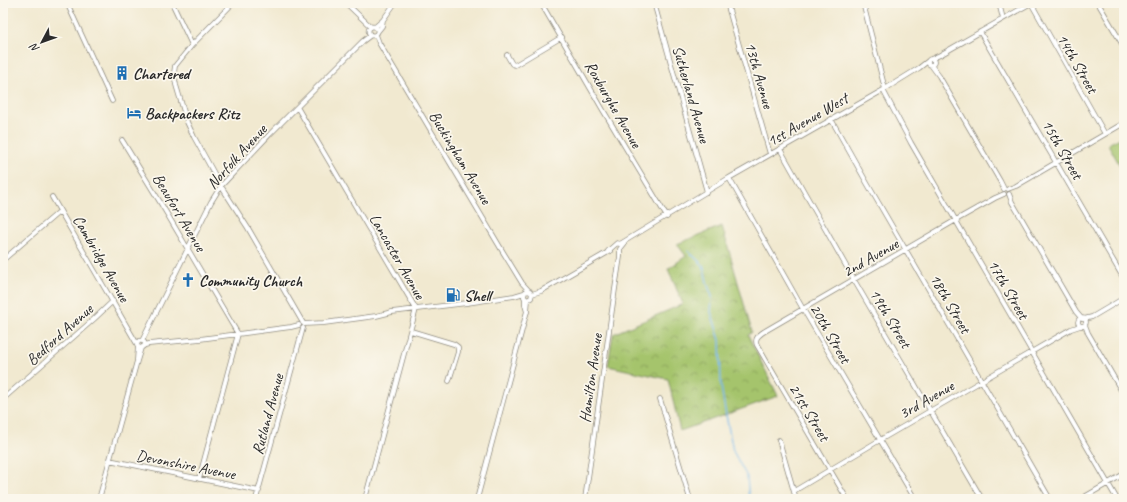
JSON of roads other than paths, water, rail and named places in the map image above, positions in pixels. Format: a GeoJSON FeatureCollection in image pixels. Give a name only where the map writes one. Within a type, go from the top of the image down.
{"type":"FeatureCollection","features":[{"type":"Feature","properties":{"kind":"street"},"geometry":{"type":"LineString","coordinates":[[67,3],[112,101]]}},
{"type":"Feature","properties":{"kind":"street"},"geometry":{"type":"LineString","coordinates":[[172,3],[192,45],[233,3]]}},
{"type":"Feature","properties":{"kind":"street","name":"Buckingham Avenue"},"geometry":{"type":"LineString","coordinates":[[346,3],[363,19],[380,43],[522,283],[527,296]]}},
{"type":"Feature","properties":{"kind":"street"},"geometry":{"type":"LineString","coordinates":[[372,32],[395,3]]}},
{"type":"Feature","properties":{"kind":"street","name":"Roxburghe Avenue"},"geometry":{"type":"LineString","coordinates":[[541,3],[667,217]]}},
{"type":"Feature","properties":{"kind":"street","name":"Sutherland Avenue"},"geometry":{"type":"LineString","coordinates":[[654,3],[707,192]]}},
{"type":"Feature","properties":{"kind":"street","name":"13th Avenue"},"geometry":{"type":"LineString","coordinates":[[727,3],[770,154]]}},
{"type":"Feature","properties":{"kind":"street","name":"17th Street"},"geometry":{"type":"LineString","coordinates":[[863,3],[884,90],[911,142],[1117,499]]}},
{"type":"Feature","properties":{"kind":"street"},"geometry":{"type":"LineString","coordinates":[[999,3],[1004,19]]}},
{"type":"Feature","properties":{"kind":"street","name":"1st Avenue West"},"geometry":{"type":"LineString","coordinates":[[142,345],[309,326],[416,309],[514,296],[527,296],[541,291],[608,251],[618,247],[630,238],[667,217],[729,178],[884,90],[919,68],[931,63],[940,55],[1031,3]]}},
{"type":"Feature","properties":{"kind":"street","name":"14th Street"},"geometry":{"type":"LineString","coordinates":[[1031,3],[1105,134]]}},
{"type":"Feature","properties":{"kind":"street"},"geometry":{"type":"LineString","coordinates":[[1098,3],[1124,47]]}},
{"type":"Feature","properties":{"kind":"street","name":"Norfolk Avenue"},"geometry":{"type":"LineString","coordinates":[[142,345],[211,202],[221,186],[372,32]]}},
{"type":"Feature","properties":{"kind":"street","name":"15th Street"},"geometry":{"type":"LineString","coordinates":[[980,32],[1124,279]]}},
{"type":"Feature","properties":{"kind":"street"},"geometry":{"type":"LineString","coordinates":[[507,55],[512,64],[515,65],[562,37]]}},
{"type":"Feature","properties":{"kind":"street","name":"Rutland Avenue"},"geometry":{"type":"LineString","coordinates":[[192,45],[176,63],[174,68],[174,78],[187,122],[221,186],[248,228],[296,312],[302,326],[301,336],[256,499]]}},
{"type":"Feature","properties":{"kind":"street"},"geometry":{"type":"LineString","coordinates":[[931,63],[1124,395]]}},
{"type":"Feature","properties":{"kind":"street","name":"Lancaster Avenue"},"geometry":{"type":"LineString","coordinates":[[298,107],[416,309],[365,499]]}},
{"type":"Feature","properties":{"kind":"street","name":"18th Street"},"geometry":{"type":"LineString","coordinates":[[831,119],[1050,499]]}},
{"type":"Feature","properties":{"kind":"street","name":"2nd Avenue"},"geometry":{"type":"LineString","coordinates":[[757,337],[1124,123]]}},
{"type":"Feature","properties":{"kind":"street","name":"Beaufort Avenue"},"geometry":{"type":"LineString","coordinates":[[122,140],[238,334]]}},
{"type":"Feature","properties":{"kind":"street","name":"19th Street"},"geometry":{"type":"LineString","coordinates":[[780,149],[854,280],[982,499]]}},
{"type":"Feature","properties":{"kind":"street","name":"20th Street"},"geometry":{"type":"LineString","coordinates":[[729,178],[803,309],[915,499]]}},
{"type":"Feature","properties":{"kind":"street","name":"Cambridge Avenue"},"geometry":{"type":"LineString","coordinates":[[52,197],[130,331],[142,345]]}},
{"type":"Feature","properties":{"kind":"street"},"geometry":{"type":"LineString","coordinates":[[3,260],[60,210]]}},
{"type":"Feature","properties":{"kind":"street","name":"Hamilton Avenue"},"geometry":{"type":"LineString","coordinates":[[585,499],[619,261],[618,247]]}},
{"type":"Feature","properties":{"kind":"street"},"geometry":{"type":"LineString","coordinates":[[476,499],[527,312],[527,296]]}},
{"type":"Feature","properties":{"kind":"street","name":"3rd Avenue"},"geometry":{"type":"LineString","coordinates":[[794,491],[1124,298]]}},
{"type":"Feature","properties":{"kind":"street","name":"Bedford Avenue"},"geometry":{"type":"LineString","coordinates":[[3,399],[88,325],[113,301]]}},
{"type":"Feature","properties":{"kind":"street"},"geometry":{"type":"LineString","coordinates":[[411,331],[454,344],[458,347],[458,352],[449,381]]}},
{"type":"Feature","properties":{"kind":"street"},"geometry":{"type":"LineString","coordinates":[[199,479],[238,334]]}},
{"type":"Feature","properties":{"kind":"street","name":"21st Street"},"geometry":{"type":"LineString","coordinates":[[757,337],[757,346],[847,499]]}},
{"type":"Feature","properties":{"kind":"street"},"geometry":{"type":"LineString","coordinates":[[99,499],[136,361],[142,345]]}},
{"type":"Feature","properties":{"kind":"street"},"geometry":{"type":"LineString","coordinates":[[660,399],[690,499]]}},
{"type":"Feature","properties":{"kind":"street"},"geometry":{"type":"LineString","coordinates":[[779,440],[796,499]]}},
{"type":"Feature","properties":{"kind":"street","name":"Devonshire Avenue"},"geometry":{"type":"LineString","coordinates":[[109,460],[259,491]]}},
{"type":"Feature","properties":{"kind":"street"},"geometry":{"type":"LineString","coordinates":[[1081,499],[1124,474]]}},
{"type":"Feature","properties":{"kind":"waterway"},"geometry":{"type":"LineString","coordinates":[[688,251],[703,265],[712,296],[711,312],[720,340],[721,386],[725,410],[733,451],[747,477],[749,499]]}},
{"type":"Feature","properties":{"kind":"place","name":"Chartered"},"geometry":{"type":"Point","coordinates":[122,73]}},
{"type":"Feature","properties":{"kind":"place","name":"Backpackers Ritz"},"geometry":{"type":"Point","coordinates":[134,113]}},
{"type":"Feature","properties":{"kind":"place","name":"Community Church"},"geometry":{"type":"Point","coordinates":[188,280]}},
{"type":"Feature","properties":{"kind":"place","name":"Shell"},"geometry":{"type":"Point","coordinates":[453,295]}}]}
